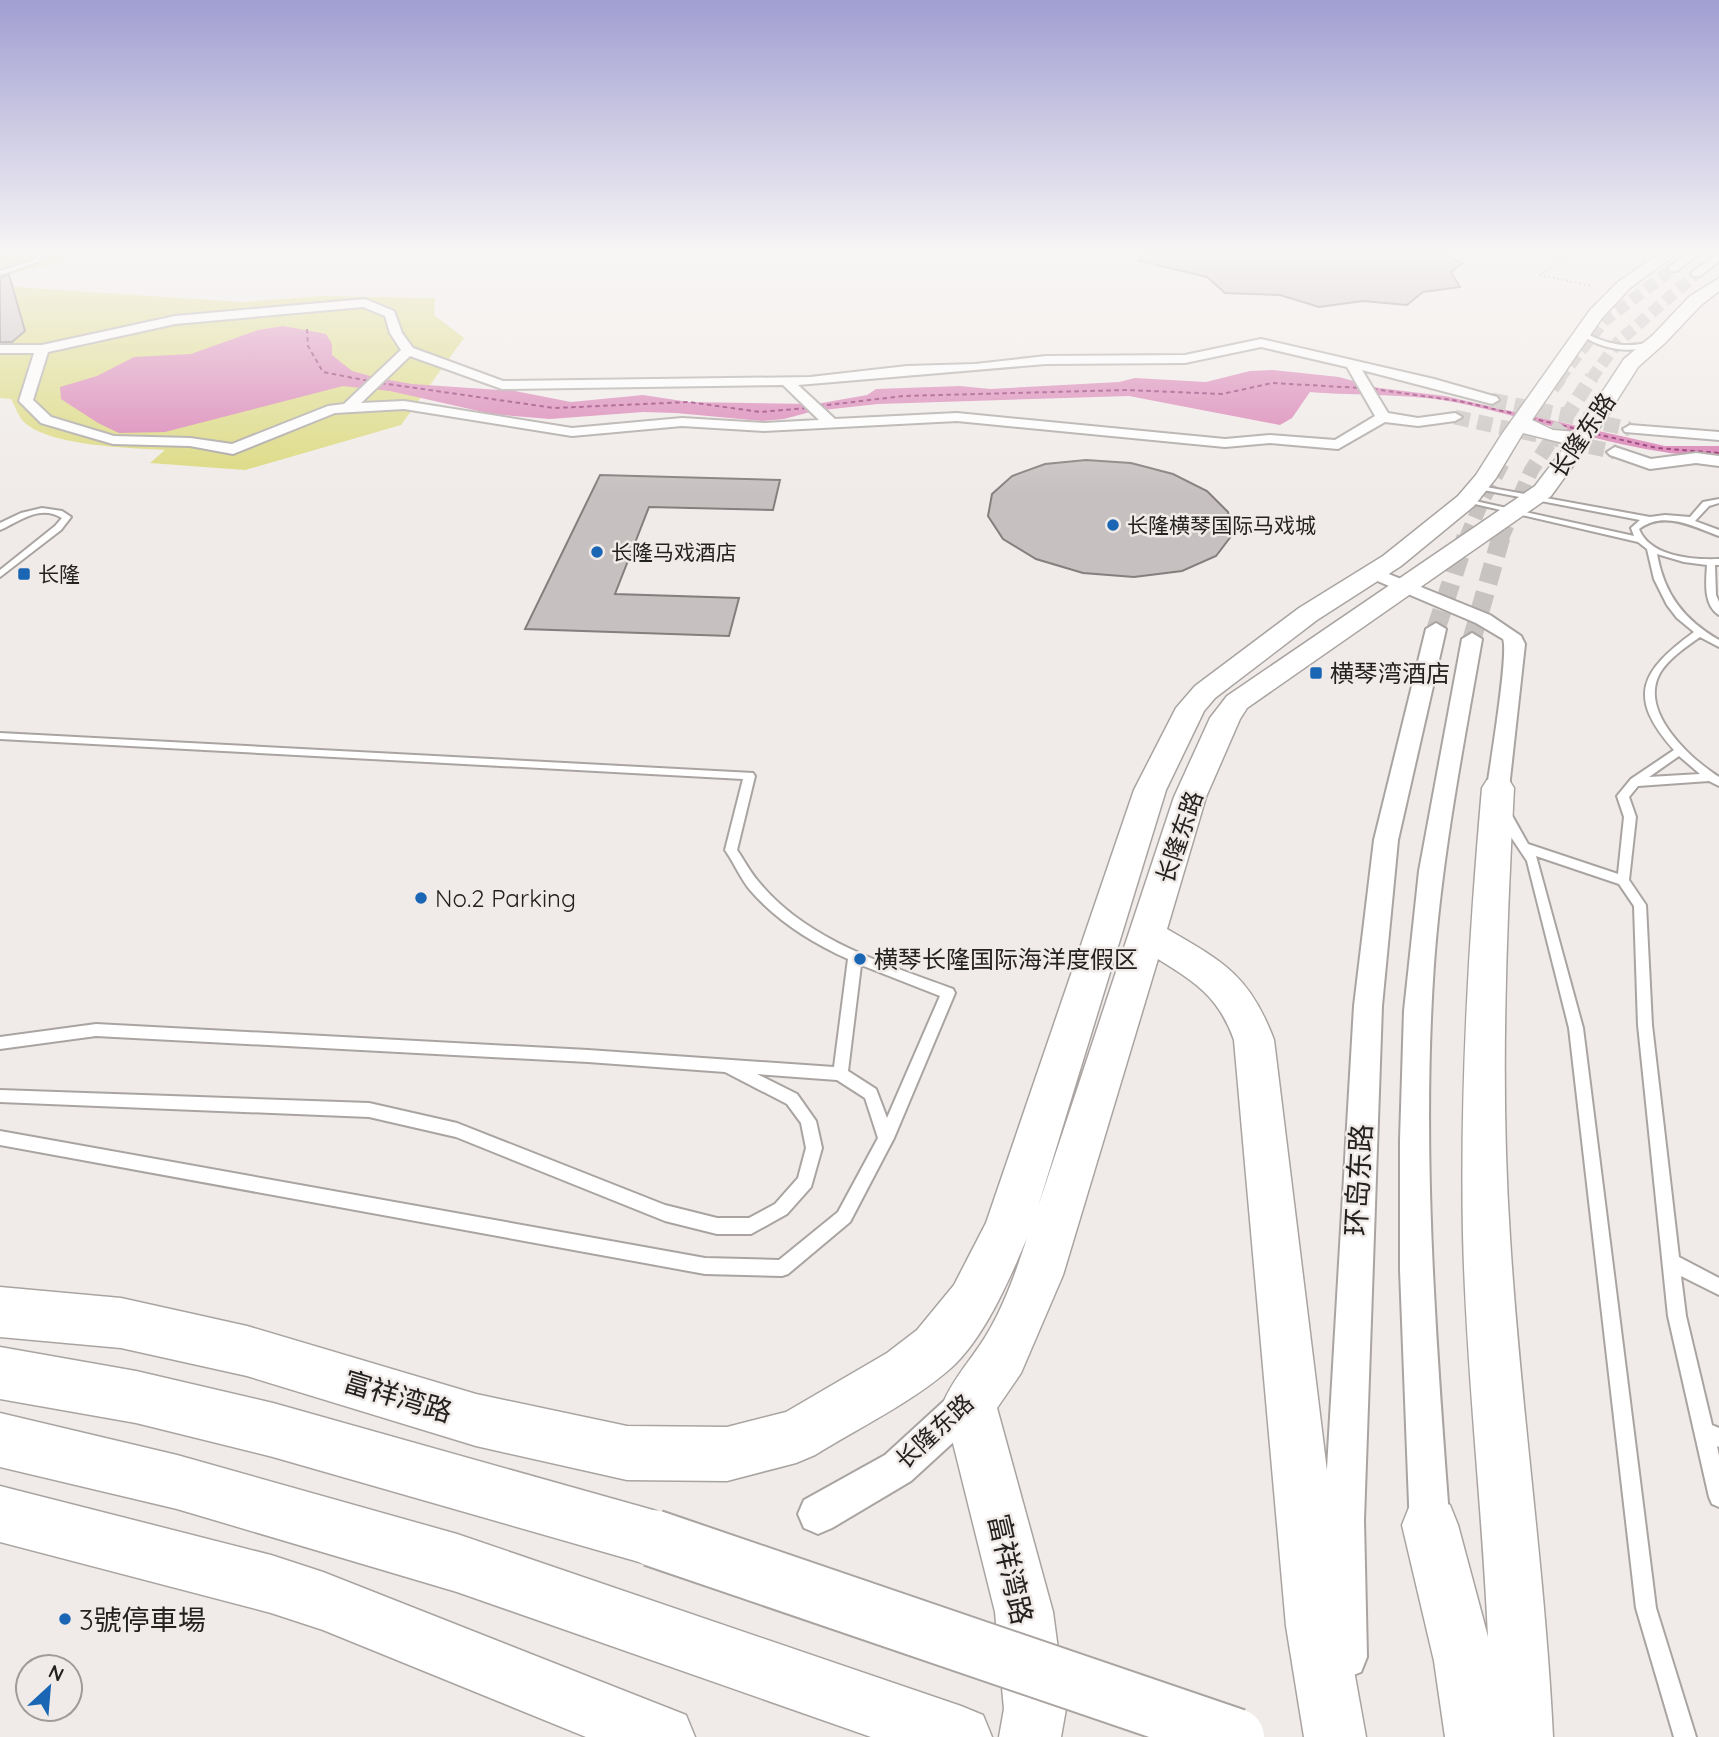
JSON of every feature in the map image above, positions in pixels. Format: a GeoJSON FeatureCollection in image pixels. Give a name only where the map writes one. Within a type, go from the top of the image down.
{"type":"FeatureCollection","features":[{"type":"Feature","properties":{"kind":"main road","name":"长隆东路"},"geometry":{"type":"LineString","coordinates":[[969,1403],[1003,1355],[1038,1275],[1190,797],[1225,718],[1237,702],[1391,580],[1472,494],[1584,333]]}},
{"type":"Feature","properties":{"kind":"main road","name":"长隆东路"},"geometry":{"type":"LineString","coordinates":[[796,1436],[905,1371],[935,1348],[971,1302],[1007,1231],[1104,925],[1150,790],[1191,708],[1205,692],[1308,614],[1391,580],[1544,491],[1631,362],[1661,333]]}},
{"type":"Feature","properties":{"kind":"main road"},"geometry":{"type":"LineString","coordinates":[[1521,423],[1561,439],[1582,438]]}},
{"type":"Feature","properties":{"kind":"main road"},"geometry":{"type":"LineString","coordinates":[[1498,789],[1483,1039],[1489,1298],[1521,1650],[1522,1737]]}},
{"type":"Feature","properties":{"kind":"main road"},"geometry":{"type":"LineString","coordinates":[[1146,934],[1204,970],[1225,987],[1243,1010],[1254,1040],[1316,1626],[1335,1737]]}},
{"type":"Feature","properties":{"kind":"main road","name":"富祥湾路"},"geometry":{"type":"LineString","coordinates":[[0,1312],[121,1323],[247,1351],[476,1420],[627,1454],[727,1454],[796,1436]]}},
{"type":"Feature","properties":{"kind":"main road"},"geometry":{"type":"LineString","coordinates":[[0,1373],[136,1397],[273,1430],[653,1538],[1236,1737]]}},
{"type":"Feature","properties":{"kind":"main road","name":"富祥湾路"},"geometry":{"type":"LineString","coordinates":[[969,1403],[1024,1612],[1035,1709],[1030,1737]]}},
{"type":"Feature","properties":{"kind":"main road"},"geometry":{"type":"LineString","coordinates":[[0,1440],[177,1482],[457,1563],[961,1737]]}},
{"type":"Feature","properties":{"kind":"main road"},"geometry":{"type":"LineString","coordinates":[[0,1514],[271,1584],[310,1597],[664,1737]]}},
{"type":"Feature","properties":{"kind":"main road"},"geometry":{"type":"LineString","coordinates":[[1430,1525],[1464,1661],[1459,1724]]}},
{"type":"Feature","properties":{"kind":"street"},"geometry":{"type":"LineString","coordinates":[[0,348],[42,349],[115,333]]}},
{"type":"Feature","properties":{"kind":"street"},"geometry":{"type":"LineString","coordinates":[[396,333],[408,351],[502,385],[786,381],[907,370],[975,368],[1046,360],[1185,359],[1261,343],[1492,400]]}},
{"type":"Feature","properties":{"kind":"street"},"geometry":{"type":"LineString","coordinates":[[42,349],[26,401],[46,419],[113,440],[190,442],[233,449],[333,409],[404,405],[572,432],[682,422],[764,427],[957,417],[1225,443],[1270,439],[1338,445],[1383,417],[1418,422],[1455,417]]}},
{"type":"Feature","properties":{"kind":"street"},"geometry":{"type":"LineString","coordinates":[[348,408],[408,351]]}},
{"type":"Feature","properties":{"kind":"street"},"geometry":{"type":"LineString","coordinates":[[1352,364],[1383,417]]}},
{"type":"Feature","properties":{"kind":"street"},"geometry":{"type":"LineString","coordinates":[[786,381],[832,424]]}},
{"type":"Feature","properties":{"kind":"street"},"geometry":{"type":"LineString","coordinates":[[1630,429],[1719,436]]}},
{"type":"Feature","properties":{"kind":"street"},"geometry":{"type":"LineString","coordinates":[[1615,452],[1650,464],[1696,458],[1719,461]]}},
{"type":"Feature","properties":{"kind":"street"},"geometry":{"type":"LineString","coordinates":[[1391,580],[1500,628],[1511,636],[1515,644],[1498,789]]}},
{"type":"Feature","properties":{"kind":"street","name":"环岛东路"},"geometry":{"type":"LineString","coordinates":[[1348,1737],[1344,1520],[1368,1006],[1386,840],[1436,629]]}},
{"type":"Feature","properties":{"kind":"street"},"geometry":{"type":"LineString","coordinates":[[1430,1525],[1419,1288],[1418,1010],[1431,867],[1472,639]]}},
{"type":"Feature","properties":{"kind":"street","name":"长隆东路"},"geometry":{"type":"LineString","coordinates":[[818,1514],[898,1468],[969,1403]]}},
{"type":"Feature","properties":{"kind":"lane"},"geometry":{"type":"LineString","coordinates":[[1587,333],[1586,336],[1599,342],[1629,348],[1650,344]]}},
{"type":"Feature","properties":{"kind":"lane"},"geometry":{"type":"LineString","coordinates":[[1472,494],[1522,505],[1641,540]]}},
{"type":"Feature","properties":{"kind":"lane"},"geometry":{"type":"LineString","coordinates":[[1472,494],[1522,505],[1648,520],[1692,519],[1706,504],[1719,501]]}},
{"type":"Feature","properties":{"kind":"lane"},"geometry":{"type":"LineString","coordinates":[[0,527],[20,516],[41,510],[60,511],[66,517],[58,528],[0,574]]}},
{"type":"Feature","properties":{"kind":"lane"},"geometry":{"type":"LineString","coordinates":[[1648,520],[1635,528],[1641,540],[1651,547],[1680,559],[1715,562],[1711,595],[1719,612]]}},
{"type":"Feature","properties":{"kind":"lane"},"geometry":{"type":"LineString","coordinates":[[1677,520],[1719,533]]}},
{"type":"Feature","properties":{"kind":"lane"},"geometry":{"type":"LineString","coordinates":[[1651,547],[1655,576],[1668,601],[1699,633],[1719,644]]}},
{"type":"Feature","properties":{"kind":"lane"},"geometry":{"type":"LineString","coordinates":[[1699,633],[1672,652],[1652,679],[1650,706],[1670,740],[1715,780]]}},
{"type":"Feature","properties":{"kind":"lane"},"geometry":{"type":"LineString","coordinates":[[0,736],[749,776],[731,850],[755,887],[792,920],[855,956],[948,993],[886,1138],[844,1217],[782,1268],[705,1266],[0,1138]]}},
{"type":"Feature","properties":{"kind":"lane"},"geometry":{"type":"LineString","coordinates":[[1623,881],[1630,817],[1623,796],[1635,782],[1681,750]]}},
{"type":"Feature","properties":{"kind":"lane"},"geometry":{"type":"LineString","coordinates":[[1635,782],[1715,780]]}},
{"type":"Feature","properties":{"kind":"lane"},"geometry":{"type":"LineString","coordinates":[[1498,789],[1506,816],[1533,860],[1576,1028],[1646,1608],[1685,1737]]}},
{"type":"Feature","properties":{"kind":"lane"},"geometry":{"type":"LineString","coordinates":[[1527,848],[1623,881],[1640,905],[1645,1025],[1677,1316],[1712,1435],[1719,1497]]}},
{"type":"Feature","properties":{"kind":"lane"},"geometry":{"type":"LineString","coordinates":[[840,1074],[855,956]]}},
{"type":"Feature","properties":{"kind":"lane"},"geometry":{"type":"LineString","coordinates":[[0,1044],[96,1030],[840,1074],[871,1094],[886,1138]]}},
{"type":"Feature","properties":{"kind":"lane"},"geometry":{"type":"LineString","coordinates":[[0,1096],[369,1110],[457,1130],[665,1213],[718,1226],[751,1226],[781,1209],[805,1182],[814,1147],[808,1121],[792,1099],[727,1066]]}},
{"type":"Feature","properties":{"kind":"lane"},"geometry":{"type":"LineString","coordinates":[[1671,1262],[1719,1287]]}},
{"type":"Feature","properties":{"kind":"shaded area"},"geometry":{"type":"Polygon","coordinates":[[[0,333],[458,333],[464,338],[401,425],[245,470],[150,463],[165,450],[92,444],[53,437],[25,423],[11,399],[0,398],[0,333]]]}},
{"type":"Feature","properties":{"kind":"shaded area"},"geometry":{"type":"Polygon","coordinates":[[[249,333],[321,333],[326,334],[332,344],[332,355],[352,371],[412,384],[515,391],[571,402],[643,395],[689,402],[816,404],[867,395],[876,389],[960,386],[990,389],[1119,382],[1135,378],[1206,382],[1250,371],[1273,370],[1339,377],[1379,388],[1445,396],[1665,446],[1719,446],[1719,457],[1686,455],[1621,444],[1459,403],[1403,396],[1310,392],[1292,418],[1280,425],[1129,396],[878,404],[814,411],[784,419],[762,421],[643,412],[550,419],[492,414],[390,391],[343,386],[165,432],[119,433],[61,399],[60,387],[97,376],[134,357],[191,354],[249,333]]]}},
{"type":"Feature","properties":{"kind":"building"},"geometry":{"type":"Polygon","coordinates":[[[0,333],[23,333],[12,342],[0,342],[0,333]]]}},
{"type":"Feature","properties":{"kind":"building","name":"长隆横琴国际马戏城"},"geometry":{"type":"Polygon","coordinates":[[[1086,460],[1131,463],[1173,474],[1207,491],[1228,512],[1232,535],[1216,556],[1182,571],[1134,577],[1083,573],[1036,559],[1003,539],[988,516],[992,494],[1012,476],[1045,464],[1086,460]]]}},
{"type":"Feature","properties":{"kind":"building","name":"长隆马戏酒店"},"geometry":{"type":"Polygon","coordinates":[[[600,475],[780,480],[773,510],[649,507],[615,594],[739,598],[729,636],[525,629],[600,475]]]}},
{"type":"Feature","properties":{"kind":"ferry route"},"geometry":{"type":"LineString","coordinates":[[307,333],[308,346],[323,372],[369,381]]}},
{"type":"Feature","properties":{"kind":"ferry route"},"geometry":{"type":"LineString","coordinates":[[381,383],[554,408],[689,402],[760,412],[807,408]]}},
{"type":"Feature","properties":{"kind":"ferry route"},"geometry":{"type":"LineString","coordinates":[[819,406],[903,396],[1127,390],[1222,394],[1272,383],[1361,388]]}},
{"type":"Feature","properties":{"kind":"ferry route"},"geometry":{"type":"LineString","coordinates":[[1373,389],[1459,401],[1516,414]]}},
{"type":"Feature","properties":{"kind":"ferry route"},"geometry":{"type":"LineString","coordinates":[[1531,418],[1577,429]]}},
{"type":"Feature","properties":{"kind":"ferry route"},"geometry":{"type":"LineString","coordinates":[[1596,434],[1657,448],[1719,453]]}},
{"type":"Feature","properties":{"kind":"tunnel"},"geometry":{"type":"LineString","coordinates":[[1559,379],[1595,333]]}},
{"type":"Feature","properties":{"kind":"tunnel"},"geometry":{"type":"LineString","coordinates":[[1591,379],[1618,342],[1628,333]]}},
{"type":"Feature","properties":{"kind":"tunnel"},"geometry":{"type":"LineString","coordinates":[[1552,388],[1560,377]]}},
{"type":"Feature","properties":{"kind":"tunnel"},"geometry":{"type":"LineString","coordinates":[[1567,416],[1592,377]]}},
{"type":"Feature","properties":{"kind":"tunnel"},"geometry":{"type":"LineString","coordinates":[[1492,400],[1567,416]]}},
{"type":"Feature","properties":{"kind":"tunnel"},"geometry":{"type":"LineString","coordinates":[[1552,438],[1567,416]]}},
{"type":"Feature","properties":{"kind":"tunnel"},"geometry":{"type":"LineString","coordinates":[[1567,416],[1630,429]]}},
{"type":"Feature","properties":{"kind":"tunnel"},"geometry":{"type":"LineString","coordinates":[[1455,417],[1552,438]]}},
{"type":"Feature","properties":{"kind":"tunnel"},"geometry":{"type":"LineString","coordinates":[[1501,539],[1531,471],[1552,438]]}},
{"type":"Feature","properties":{"kind":"tunnel"},"geometry":{"type":"LineString","coordinates":[[1552,438],[1615,452]]}},
{"type":"Feature","properties":{"kind":"tunnel"},"geometry":{"type":"LineString","coordinates":[[1466,539],[1503,462]]}},
{"type":"Feature","properties":{"kind":"tunnel"},"geometry":{"type":"LineString","coordinates":[[1436,629],[1466,537]]}},
{"type":"Feature","properties":{"kind":"tunnel"},"geometry":{"type":"LineString","coordinates":[[1472,639],[1501,537]]}},
{"type":"Feature","properties":{"kind":"place","name":"长隆横琴国际马戏城"},"geometry":{"type":"Point","coordinates":[1113,525]}},
{"type":"Feature","properties":{"kind":"place","name":"长隆马戏酒店"},"geometry":{"type":"Point","coordinates":[597,552]}},
{"type":"Feature","properties":{"kind":"place","name":"长隆"},"geometry":{"type":"Point","coordinates":[24,574]}},
{"type":"Feature","properties":{"kind":"place","name":"横琴湾酒店"},"geometry":{"type":"Point","coordinates":[1316,673]}},
{"type":"Feature","properties":{"kind":"place","name":"No.2 Parking"},"geometry":{"type":"Point","coordinates":[421,898]}},
{"type":"Feature","properties":{"kind":"place","name":"横琴长隆国际海洋度假区"},"geometry":{"type":"Point","coordinates":[860,959]}},
{"type":"Feature","properties":{"kind":"place","name":"3號停車場"},"geometry":{"type":"Point","coordinates":[65,1619]}}]}
